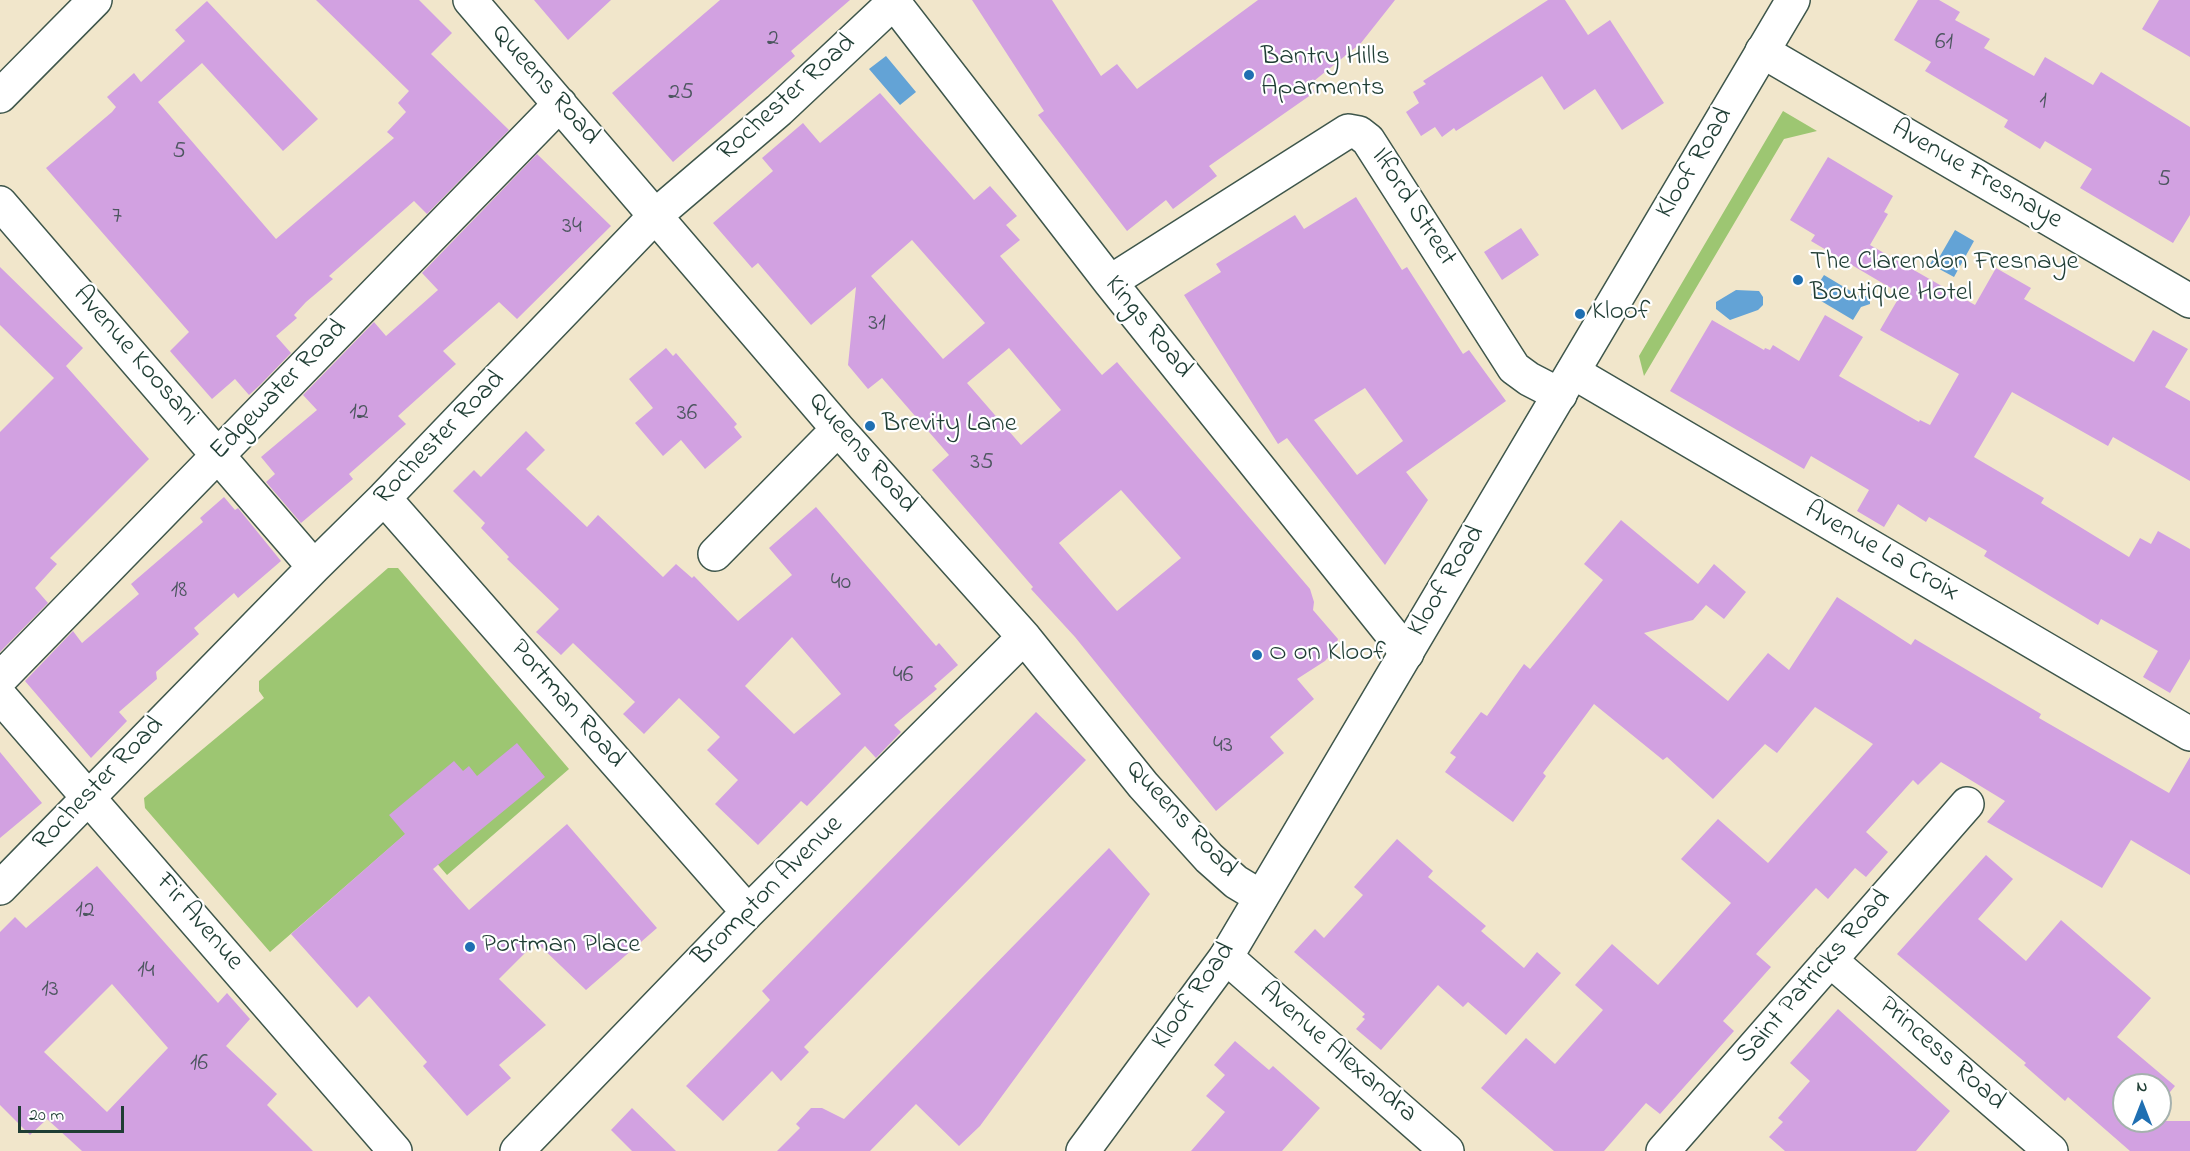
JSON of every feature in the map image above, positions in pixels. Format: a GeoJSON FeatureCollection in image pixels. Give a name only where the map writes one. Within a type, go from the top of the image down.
{"type":"FeatureCollection","features":[{"type":"Feature","properties":{"kind":"street"},"geometry":{"type":"LineString","coordinates":[[0,96],[95,0]]}},
{"type":"Feature","properties":{"kind":"street","name":"Queens Road"},"geometry":{"type":"LineString","coordinates":[[470,0],[838,429],[1024,637],[1150,793],[1209,858],[1236,882],[1261,897]]}},
{"type":"Feature","properties":{"kind":"street","name":"Kloof Road"},"geometry":{"type":"LineString","coordinates":[[1083,1151],[1226,957],[1793,0]]}},
{"type":"Feature","properties":{"kind":"street","name":"Rochester Road"},"geometry":{"type":"LineString","coordinates":[[0,888],[384,498],[656,215],[779,110],[893,1]]}},
{"type":"Feature","properties":{"kind":"street","name":"Kings Road"},"geometry":{"type":"LineString","coordinates":[[893,1],[1110,282],[1407,653]]}},
{"type":"Feature","properties":{"kind":"street","name":"Avenue Fresnaye"},"geometry":{"type":"LineString","coordinates":[[1762,51],[2190,301]]}},
{"type":"Feature","properties":{"kind":"street","name":"Edgewater Road"},"geometry":{"type":"LineString","coordinates":[[0,679],[560,104]]}},
{"type":"Feature","properties":{"kind":"street","name":"Ilford Street"},"geometry":{"type":"LineString","coordinates":[[1110,282],[1348,131],[1359,133],[1368,140],[1514,368],[1528,379],[1566,383]]}},
{"type":"Feature","properties":{"kind":"street","name":"Avenue Koosani"},"geometry":{"type":"LineString","coordinates":[[0,203],[314,567]]}},
{"type":"Feature","properties":{"kind":"street","name":"Avenue La Croix"},"geometry":{"type":"LineString","coordinates":[[1566,383],[2190,734]]}},
{"type":"Feature","properties":{"kind":"street"},"geometry":{"type":"LineString","coordinates":[[715,554],[838,429]]}},
{"type":"Feature","properties":{"kind":"street","name":"Portman Road"},"geometry":{"type":"LineString","coordinates":[[384,498],[748,912]]}},
{"type":"Feature","properties":{"kind":"street","name":"Brompton Avenue"},"geometry":{"type":"LineString","coordinates":[[517,1151],[748,912],[1024,637]]}},
{"type":"Feature","properties":{"kind":"street","name":"Fir Avenue"},"geometry":{"type":"LineString","coordinates":[[0,696],[395,1151]]}},
{"type":"Feature","properties":{"kind":"street","name":"Saint Patricks Road"},"geometry":{"type":"LineString","coordinates":[[1663,1151],[1967,804]]}},
{"type":"Feature","properties":{"kind":"street","name":"Avenue Alexandra"},"geometry":{"type":"LineString","coordinates":[[1226,957],[1447,1151]]}},
{"type":"Feature","properties":{"kind":"street","name":"Princess Road"},"geometry":{"type":"LineString","coordinates":[[1830,960],[2051,1151]]}},
{"type":"Feature","properties":{"kind":"green space"},"geometry":{"type":"Polygon","coordinates":[[[1783,111],[1817,131],[1784,139],[1644,376],[1639,356],[1783,111]]]}},
{"type":"Feature","properties":{"kind":"green space"},"geometry":{"type":"Polygon","coordinates":[[[388,568],[398,568],[569,769],[447,875],[409,831],[270,952],[145,808],[144,798],[264,698],[259,691],[259,681],[388,568]]]}},
{"type":"Feature","properties":{"kind":"water"},"geometry":{"type":"Polygon","coordinates":[[[886,56],[916,92],[900,105],[869,69],[886,56]]]}},
{"type":"Feature","properties":{"kind":"water"},"geometry":{"type":"Polygon","coordinates":[[[1955,230],[1974,241],[1954,277],[1930,264],[1936,254],[1940,256],[1955,230]]]}},
{"type":"Feature","properties":{"kind":"water"},"geometry":{"type":"Polygon","coordinates":[[[1824,275],[1859,296],[1870,296],[1870,304],[1861,307],[1853,320],[1811,295],[1824,275]]]}},
{"type":"Feature","properties":{"kind":"water"},"geometry":{"type":"Polygon","coordinates":[[[1736,290],[1759,291],[1763,297],[1763,305],[1758,310],[1730,320],[1716,309],[1716,302],[1736,290]]]}},
{"type":"Feature","properties":{"kind":"building"},"geometry":{"type":"Polygon","coordinates":[[[316,0],[419,0],[452,33],[431,54],[509,130],[427,214],[414,201],[329,276],[333,279],[306,302],[294,315],[297,318],[276,336],[291,353],[249,395],[235,379],[212,399],[170,351],[189,332],[46,168],[112,112],[116,107],[107,97],[134,73],[141,82],[185,41],[175,30],[207,1],[318,119],[283,151],[202,63],[158,102],[276,239],[394,138],[387,132],[406,112],[398,103],[409,91],[316,0]]]}},
{"type":"Feature","properties":{"kind":"building"},"geometry":{"type":"Polygon","coordinates":[[[534,0],[611,0],[568,40],[534,0]]]}},
{"type":"Feature","properties":{"kind":"building"},"geometry":{"type":"Polygon","coordinates":[[[720,0],[850,0],[791,51],[795,56],[673,162],[612,93],[720,0]]]}},
{"type":"Feature","properties":{"kind":"building"},"geometry":{"type":"Polygon","coordinates":[[[972,0],[1052,0],[1101,76],[1117,64],[1137,89],[1258,0],[1395,0],[1361,43],[1309,85],[1315,92],[1209,166],[1217,176],[1173,209],[1166,200],[1127,231],[1038,115],[1044,111],[972,0]]]}},
{"type":"Feature","properties":{"kind":"building"},"geometry":{"type":"Polygon","coordinates":[[[1548,0],[1565,0],[1588,35],[1610,20],[1664,103],[1622,130],[1595,89],[1564,110],[1542,76],[1456,131],[1454,128],[1442,137],[1435,127],[1421,136],[1406,112],[1419,103],[1413,92],[1426,84],[1423,81],[1548,0]]]}},
{"type":"Feature","properties":{"kind":"building"},"geometry":{"type":"Polygon","coordinates":[[[1918,0],[1939,0],[1960,12],[1955,20],[1990,39],[1984,48],[2034,76],[2045,57],[2093,85],[2101,72],[2190,127],[2190,215],[2173,243],[2080,188],[2092,169],[2045,141],[2040,149],[2004,127],[2008,120],[1925,71],[1931,62],[1894,40],[1918,0]]]}},
{"type":"Feature","properties":{"kind":"building"},"geometry":{"type":"Polygon","coordinates":[[[2159,0],[2190,0],[2190,57],[2142,29],[2159,0]]]}},
{"type":"Feature","properties":{"kind":"building"},"geometry":{"type":"Polygon","coordinates":[[[880,93],[974,200],[990,186],[1017,216],[1006,225],[1020,240],[1000,256],[1102,375],[1117,362],[1310,589],[1314,602],[1313,610],[1338,639],[1334,651],[1325,661],[1297,679],[1314,699],[1270,737],[1284,753],[1216,811],[1075,637],[1031,589],[1033,587],[932,470],[949,455],[882,378],[868,389],[848,365],[856,287],[811,325],[758,263],[752,268],[713,223],[773,171],[762,158],[803,123],[820,143],[880,93]],[[912,240],[871,276],[943,359],[985,323],[912,240]],[[1009,348],[967,383],[1021,445],[1061,410],[1009,348]],[[1121,490],[1059,543],[1117,611],[1181,558],[1121,490]]]}},
{"type":"Feature","properties":{"kind":"building"},"geometry":{"type":"Polygon","coordinates":[[[537,154],[611,226],[517,319],[499,302],[443,351],[456,364],[398,416],[406,424],[349,474],[353,479],[301,523],[266,482],[275,474],[261,457],[317,410],[303,395],[374,322],[386,336],[438,290],[422,273],[537,154]]]}},
{"type":"Feature","properties":{"kind":"building"},"geometry":{"type":"Polygon","coordinates":[[[1828,157],[1893,196],[1884,212],[1888,214],[1870,245],[1975,305],[1996,268],[2031,288],[2024,299],[2134,362],[2153,330],[2188,349],[2165,387],[2190,401],[2190,481],[2113,437],[2108,446],[2012,392],[1974,457],[2044,498],[2041,503],[2129,557],[2140,538],[2151,544],[2158,531],[2190,549],[2190,659],[2170,693],[2143,677],[2158,651],[2101,619],[2098,625],[1984,556],[1987,551],[1929,517],[1926,522],[1898,504],[1884,527],[1857,511],[1869,490],[1811,456],[1804,469],[1670,391],[1712,320],[1764,350],[1765,348],[1770,350],[1773,345],[1799,361],[1825,315],[1863,337],[1839,376],[1919,422],[1920,420],[1930,425],[1959,374],[1880,330],[1901,294],[1811,241],[1815,235],[1790,220],[1828,157]]]}},
{"type":"Feature","properties":{"kind":"building"},"geometry":{"type":"Polygon","coordinates":[[[1356,197],[1402,270],[1407,267],[1463,354],[1469,350],[1506,401],[1406,472],[1428,500],[1385,565],[1287,438],[1278,444],[1184,295],[1221,272],[1216,264],[1295,215],[1304,229],[1356,197]],[[1365,388],[1314,420],[1357,475],[1403,441],[1365,388]]]}},
{"type":"Feature","properties":{"kind":"building"},"geometry":{"type":"Polygon","coordinates":[[[1521,228],[1539,255],[1502,280],[1484,252],[1521,228]]]}},
{"type":"Feature","properties":{"kind":"building"},"geometry":{"type":"Polygon","coordinates":[[[0,267],[83,348],[66,366],[149,459],[50,558],[57,564],[35,588],[48,603],[0,652],[0,432],[54,378],[0,325],[0,267]]]}},
{"type":"Feature","properties":{"kind":"building"},"geometry":{"type":"Polygon","coordinates":[[[666,348],[673,356],[676,353],[737,424],[734,427],[742,437],[705,469],[681,440],[663,456],[635,423],[653,408],[629,379],[666,348]]]}},
{"type":"Feature","properties":{"kind":"building"},"geometry":{"type":"Polygon","coordinates":[[[526,431],[545,450],[526,469],[587,527],[598,515],[663,577],[676,564],[692,578],[694,576],[738,621],[792,575],[769,548],[816,507],[936,646],[939,643],[958,665],[934,686],[937,689],[894,725],[901,732],[876,758],[865,746],[807,806],[801,801],[758,845],[715,804],[738,780],[707,750],[720,737],[679,698],[644,734],[623,714],[635,702],[573,643],[561,655],[536,632],[559,609],[507,559],[509,557],[481,528],[485,523],[453,491],[474,470],[481,477],[526,431]],[[792,637],[745,686],[794,734],[841,694],[792,637]]]}},
{"type":"Feature","properties":{"kind":"building"},"geometry":{"type":"Polygon","coordinates":[[[224,497],[235,510],[238,508],[281,561],[238,598],[234,593],[194,628],[199,634],[156,672],[157,679],[119,712],[127,721],[91,758],[25,681],[73,631],[82,643],[139,594],[131,584],[203,522],[200,518],[224,497]]]}},
{"type":"Feature","properties":{"kind":"building"},"geometry":{"type":"Polygon","coordinates":[[[1621,520],[1698,584],[1714,564],[1746,592],[1724,619],[1706,605],[1693,620],[1644,633],[1728,701],[1768,653],[1789,670],[1837,597],[1911,645],[1915,639],[2041,714],[2039,718],[2169,793],[2190,757],[2190,875],[2131,840],[2102,888],[1987,822],[2005,801],[1941,762],[1918,785],[1913,780],[1866,832],[1888,852],[1866,877],[1855,868],[1828,899],[1816,888],[1756,954],[1771,967],[1723,1021],[1734,1031],[1660,1114],[1646,1103],[1604,1151],[1554,1151],[1481,1088],[1526,1038],[1555,1064],[1603,1010],[1575,985],[1612,944],[1658,985],[1731,903],[1681,859],[1718,819],[1768,863],[1873,744],[1815,707],[1777,753],[1765,744],[1713,799],[1667,757],[1663,760],[1594,704],[1543,773],[1546,776],[1513,822],[1445,772],[1456,757],[1450,753],[1481,712],[1487,716],[1524,664],[1530,669],[1603,580],[1584,564],[1621,520]]]}},
{"type":"Feature","properties":{"kind":"building"},"geometry":{"type":"Polygon","coordinates":[[[1036,712],[1086,760],[804,1047],[809,1052],[781,1081],[772,1071],[723,1121],[686,1086],[770,1000],[762,991],[1036,712]]]}},
{"type":"Feature","properties":{"kind":"building"},"geometry":{"type":"Polygon","coordinates":[[[517,743],[545,777],[433,869],[469,910],[567,824],[657,928],[586,990],[536,942],[499,979],[546,1025],[499,1065],[511,1078],[467,1116],[423,1066],[427,1062],[369,996],[357,1008],[291,934],[405,834],[389,815],[454,761],[463,771],[469,766],[477,776],[517,743]]]}},
{"type":"Feature","properties":{"kind":"building"},"geometry":{"type":"Polygon","coordinates":[[[0,752],[42,803],[0,838],[0,752]]]}},
{"type":"Feature","properties":{"kind":"building"},"geometry":{"type":"Polygon","coordinates":[[[1397,839],[1433,871],[1428,877],[1486,926],[1481,931],[1524,968],[1537,952],[1561,973],[1506,1035],[1468,1002],[1463,1007],[1438,985],[1381,1050],[1356,1029],[1365,1019],[1362,1017],[1365,1014],[1294,952],[1315,929],[1324,938],[1363,895],[1354,887],[1397,839]]]}},
{"type":"Feature","properties":{"kind":"building"},"geometry":{"type":"Polygon","coordinates":[[[1109,848],[1150,894],[980,1126],[959,1146],[916,1104],[870,1151],[777,1151],[800,1128],[796,1124],[811,1108],[822,1108],[844,1119],[1109,848]]]}},
{"type":"Feature","properties":{"kind":"building"},"geometry":{"type":"Polygon","coordinates":[[[1986,855],[2013,879],[1978,919],[2026,961],[2061,920],[2151,998],[2117,1037],[2160,1073],[2112,1073],[2112,1133],[2172,1133],[2172,1121],[2190,1121],[2190,1151],[2130,1151],[2068,1097],[2065,1101],[2024,1065],[2026,1063],[1897,954],[1986,855]]]}},
{"type":"Feature","properties":{"kind":"building"},"geometry":{"type":"Polygon","coordinates":[[[97,866],[218,1003],[227,993],[250,1019],[226,1046],[277,1094],[267,1105],[313,1151],[82,1151],[47,1119],[30,1135],[0,1105],[0,932],[15,917],[26,928],[97,866]],[[112,984],[44,1052],[107,1112],[168,1048],[112,984]]]}},
{"type":"Feature","properties":{"kind":"building"},"geometry":{"type":"Polygon","coordinates":[[[1838,1009],[1950,1111],[1916,1151],[1785,1151],[1769,1137],[1783,1122],[1778,1118],[1810,1081],[1790,1063],[1838,1009]]]}},
{"type":"Feature","properties":{"kind":"building"},"geometry":{"type":"Polygon","coordinates":[[[1235,1041],[1269,1070],[1273,1066],[1320,1108],[1282,1151],[1191,1151],[1225,1112],[1206,1096],[1225,1075],[1214,1065],[1235,1041]]]}},
{"type":"Feature","properties":{"kind":"building"},"geometry":{"type":"Polygon","coordinates":[[[632,1108],[676,1151],[632,1151],[611,1130],[632,1108]]]}},
{"type":"Feature","properties":{"kind":"place","name":"Bantry Hills Aparments"},"geometry":{"type":"Point","coordinates":[1249,75]}},
{"type":"Feature","properties":{"kind":"place","name":"The Clarendon Fresnaye Boutique Hotel"},"geometry":{"type":"Point","coordinates":[1798,280]}},
{"type":"Feature","properties":{"kind":"place","name":"Kloof"},"geometry":{"type":"Point","coordinates":[1580,314]}},
{"type":"Feature","properties":{"kind":"place","name":"Brevity Lane"},"geometry":{"type":"Point","coordinates":[870,426]}},
{"type":"Feature","properties":{"kind":"place","name":"O on Kloof"},"geometry":{"type":"Point","coordinates":[1257,655]}},
{"type":"Feature","properties":{"kind":"place","name":"Portman Place"},"geometry":{"type":"Point","coordinates":[470,947]}}]}
